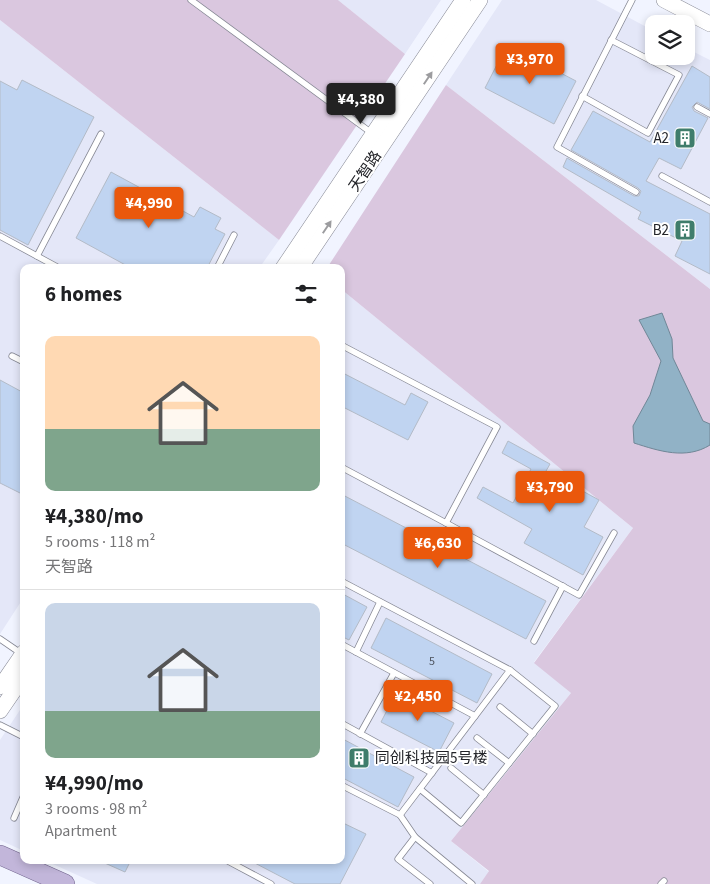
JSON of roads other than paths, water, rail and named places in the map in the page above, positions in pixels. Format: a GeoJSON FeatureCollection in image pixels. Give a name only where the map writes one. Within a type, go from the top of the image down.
{"type":"FeatureCollection","features":[{"type":"Feature","properties":{"kind":"main road"},"geometry":{"type":"LineString","coordinates":[[0,855],[20,864]]}},
{"type":"Feature","properties":{"kind":"main road"},"geometry":{"type":"LineString","coordinates":[[20,864],[65,884]]}},
{"type":"Feature","properties":{"kind":"street","name":"天智路"},"geometry":{"type":"LineString","coordinates":[[286,264],[463,0]]}},
{"type":"Feature","properties":{"kind":"street","name":"天智路"},"geometry":{"type":"LineString","coordinates":[[303,264],[480,0]]}},
{"type":"Feature","properties":{"kind":"street"},"geometry":{"type":"LineString","coordinates":[[664,0],[710,24]]}},
{"type":"Feature","properties":{"kind":"street"},"geometry":{"type":"LineString","coordinates":[[0,687],[20,657]]}},
{"type":"Feature","properties":{"kind":"street"},"geometry":{"type":"LineString","coordinates":[[0,711],[20,682]]}},
{"type":"Feature","properties":{"kind":"lane"},"geometry":{"type":"LineString","coordinates":[[192,0],[373,134]]}},
{"type":"Feature","properties":{"kind":"lane"},"geometry":{"type":"LineString","coordinates":[[632,0],[556,147],[636,192]]}},
{"type":"Feature","properties":{"kind":"lane"},"geometry":{"type":"LineString","coordinates":[[582,96],[648,133],[679,75],[611,40]]}},
{"type":"Feature","properties":{"kind":"lane"},"geometry":{"type":"LineString","coordinates":[[697,106],[710,114]]}},
{"type":"Feature","properties":{"kind":"lane"},"geometry":{"type":"LineString","coordinates":[[37,256],[101,134]]}},
{"type":"Feature","properties":{"kind":"lane"},"geometry":{"type":"LineString","coordinates":[[662,176],[710,202]]}},
{"type":"Feature","properties":{"kind":"lane"},"geometry":{"type":"LineString","coordinates":[[0,236],[52,264]]}},
{"type":"Feature","properties":{"kind":"lane"},"geometry":{"type":"LineString","coordinates":[[219,264],[234,236]]}},
{"type":"Feature","properties":{"kind":"lane"},"geometry":{"type":"LineString","coordinates":[[345,347],[497,427],[446,523]]}},
{"type":"Feature","properties":{"kind":"lane"},"geometry":{"type":"LineString","coordinates":[[12,356],[20,360]]}},
{"type":"Feature","properties":{"kind":"lane"},"geometry":{"type":"LineString","coordinates":[[345,469],[579,595],[614,534]]}},
{"type":"Feature","properties":{"kind":"lane"},"geometry":{"type":"LineString","coordinates":[[345,583],[510,670],[555,706],[461,823],[420,789]]}},
{"type":"Feature","properties":{"kind":"lane"},"geometry":{"type":"LineString","coordinates":[[534,641],[563,586]]}},
{"type":"Feature","properties":{"kind":"lane"},"geometry":{"type":"LineString","coordinates":[[356,652],[380,602]]}},
{"type":"Feature","properties":{"kind":"lane"},"geometry":{"type":"LineString","coordinates":[[0,639],[20,651]]}},
{"type":"Feature","properties":{"kind":"lane"},"geometry":{"type":"LineString","coordinates":[[345,646],[475,716]]}},
{"type":"Feature","properties":{"kind":"lane"},"geometry":{"type":"LineString","coordinates":[[400,815],[510,670]]}},
{"type":"Feature","properties":{"kind":"lane"},"geometry":{"type":"LineString","coordinates":[[360,734],[394,673]]}},
{"type":"Feature","properties":{"kind":"lane"},"geometry":{"type":"LineString","coordinates":[[500,708],[533,734]]}},
{"type":"Feature","properties":{"kind":"lane"},"geometry":{"type":"LineString","coordinates":[[0,725],[20,735]]}},
{"type":"Feature","properties":{"kind":"lane"},"geometry":{"type":"LineString","coordinates":[[345,725],[432,773]]}},
{"type":"Feature","properties":{"kind":"lane"},"geometry":{"type":"LineString","coordinates":[[477,738],[509,763]]}},
{"type":"Feature","properties":{"kind":"lane"},"geometry":{"type":"LineString","coordinates":[[451,768],[484,795]]}},
{"type":"Feature","properties":{"kind":"lane"},"geometry":{"type":"LineString","coordinates":[[345,787],[400,815],[415,837],[472,884]]}},
{"type":"Feature","properties":{"kind":"lane"},"geometry":{"type":"LineString","coordinates":[[14,818],[20,804]]}},
{"type":"Feature","properties":{"kind":"lane"},"geometry":{"type":"LineString","coordinates":[[415,837],[398,859],[430,884]]}},
{"type":"Feature","properties":{"kind":"lane"},"geometry":{"type":"LineString","coordinates":[[234,864],[271,884]]}},
{"type":"Feature","properties":{"kind":"water"},"geometry":{"type":"Polygon","coordinates":[[[662,313],[672,339],[673,358],[703,421],[710,424],[710,445],[701,450],[672,453],[634,443],[633,426],[650,395],[661,361],[639,320],[662,313]]]}},
{"type":"Feature","properties":{"kind":"place","name":"A2"},"geometry":{"type":"Point","coordinates":[685,138]}},
{"type":"Feature","properties":{"kind":"place","name":"B2"},"geometry":{"type":"Point","coordinates":[685,230]}},
{"type":"Feature","properties":{"kind":"place","name":"同创科技园5号楼"},"geometry":{"type":"Point","coordinates":[359,758]}}]}
